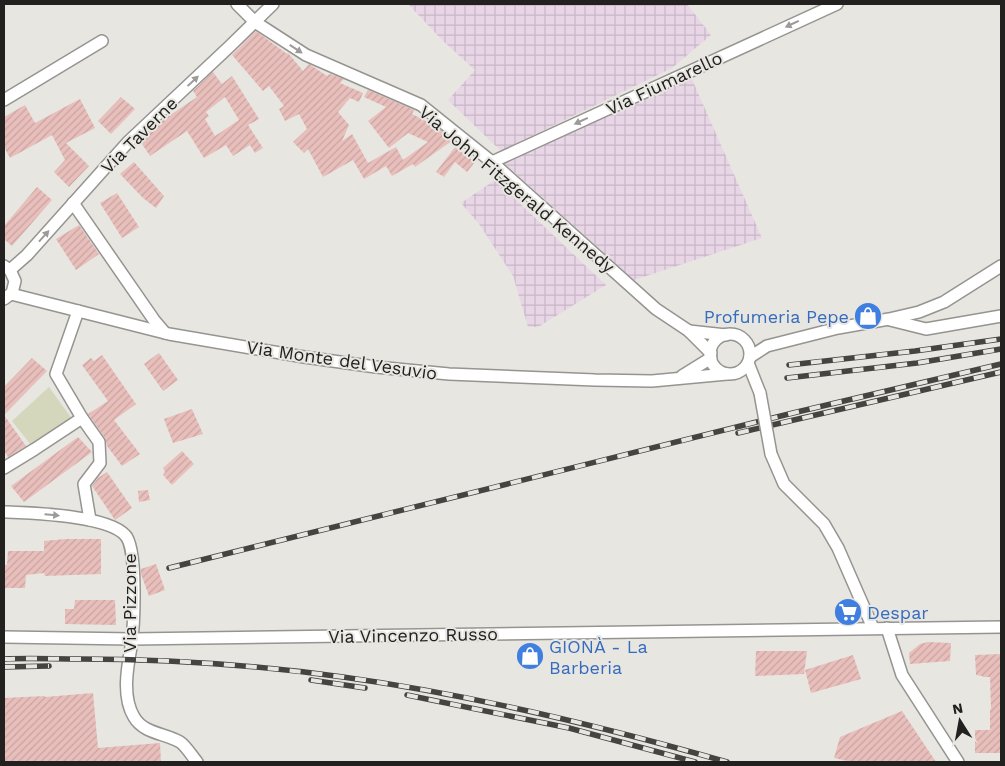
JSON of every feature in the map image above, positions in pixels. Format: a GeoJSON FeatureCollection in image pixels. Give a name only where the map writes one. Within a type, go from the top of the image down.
{"type":"FeatureCollection","features":[{"type":"Feature","properties":{"kind":"street","name":"Via John Fitzgerald Kennedy"},"geometry":{"type":"LineString","coordinates":[[237,4],[255,22],[306,55],[421,105],[492,162],[656,309],[689,331],[711,355]]}},
{"type":"Feature","properties":{"kind":"street","name":"Via Taverne"},"geometry":{"type":"LineString","coordinates":[[7,268],[27,255],[129,141],[273,4]]}},
{"type":"Feature","properties":{"kind":"street","name":"Via Fiumarello"},"geometry":{"type":"LineString","coordinates":[[492,162],[836,4]]}},
{"type":"Feature","properties":{"kind":"street"},"geometry":{"type":"LineString","coordinates":[[4,100],[102,40]]}},
{"type":"Feature","properties":{"kind":"street"},"geometry":{"type":"LineString","coordinates":[[73,203],[154,320],[166,333]]}},
{"type":"Feature","properties":{"kind":"street"},"geometry":{"type":"LineString","coordinates":[[730,374],[744,368],[749,360],[767,346],[838,328],[919,312],[944,302],[1001,266]]}},
{"type":"Feature","properties":{"kind":"street"},"geometry":{"type":"LineString","coordinates":[[7,268],[15,281],[14,287],[7,297]]}},
{"type":"Feature","properties":{"kind":"street","name":"Via Monte del Vesuvio"},"geometry":{"type":"LineString","coordinates":[[7,297],[78,311],[166,333],[304,357],[376,367],[449,374],[595,380],[652,381],[730,374]]}},
{"type":"Feature","properties":{"kind":"street"},"geometry":{"type":"LineString","coordinates":[[78,311],[56,374],[82,418],[99,442],[100,463],[84,484],[90,520]]}},
{"type":"Feature","properties":{"kind":"street"},"geometry":{"type":"LineString","coordinates":[[889,319],[926,329],[1001,316]]}},
{"type":"Feature","properties":{"kind":"street","name":"Via John Fitzgerald Kennedy"},"geometry":{"type":"LineString","coordinates":[[689,331],[726,335]]}},
{"type":"Feature","properties":{"kind":"street"},"geometry":{"type":"LineString","coordinates":[[726,335],[738,336],[767,346]]}},
{"type":"Feature","properties":{"kind":"street","name":"Via Monte del Vesuvio"},"geometry":{"type":"LineString","coordinates":[[678,378],[711,355],[715,342],[726,335]]}},
{"type":"Feature","properties":{"kind":"street"},"geometry":{"type":"LineString","coordinates":[[744,339],[748,344],[749,360],[758,389],[772,454],[784,484],[824,524],[838,548],[873,628]]}},
{"type":"Feature","properties":{"kind":"street"},"geometry":{"type":"LineString","coordinates":[[711,355],[717,368],[758,389]]}},
{"type":"Feature","properties":{"kind":"street"},"geometry":{"type":"LineString","coordinates":[[4,468],[82,418]]}},
{"type":"Feature","properties":{"kind":"street","name":"Via Pizzone"},"geometry":{"type":"LineString","coordinates":[[4,512],[56,514],[90,520],[114,527],[126,535],[133,555],[132,639],[126,698],[134,718],[150,731],[181,742],[196,762]]}},
{"type":"Feature","properties":{"kind":"street","name":"Via Vincenzo Russo"},"geometry":{"type":"LineString","coordinates":[[4,637],[132,639],[873,628],[1001,628]]}},
{"type":"Feature","properties":{"kind":"street"},"geometry":{"type":"LineString","coordinates":[[886,628],[902,675],[958,762]]}},
{"type":"Feature","properties":{"kind":"shaded area"},"geometry":{"type":"Polygon","coordinates":[[[408,4],[687,4],[711,35],[672,68],[501,151],[448,100],[475,70],[443,41],[408,4]]]}},
{"type":"Feature","properties":{"kind":"shaded area"},"geometry":{"type":"Polygon","coordinates":[[[691,77],[762,238],[634,280],[503,162],[691,77]]]}},
{"type":"Feature","properties":{"kind":"shaded area"},"geometry":{"type":"Polygon","coordinates":[[[495,180],[606,285],[538,327],[528,327],[513,276],[479,224],[461,203],[495,180]]]}},
{"type":"Feature","properties":{"kind":"green space"},"geometry":{"type":"Polygon","coordinates":[[[49,387],[72,419],[31,445],[12,421],[49,387]]]}},
{"type":"Feature","properties":{"kind":"building"},"geometry":{"type":"Polygon","coordinates":[[[256,31],[288,53],[303,71],[309,64],[327,76],[330,74],[344,79],[340,83],[363,93],[359,102],[350,98],[338,112],[349,125],[342,141],[352,134],[368,163],[396,147],[403,160],[428,142],[408,133],[389,148],[368,121],[386,107],[364,97],[368,90],[414,110],[412,114],[436,126],[453,140],[415,167],[413,164],[392,176],[386,166],[364,179],[353,160],[323,177],[308,149],[304,153],[293,142],[307,129],[299,114],[285,121],[279,109],[284,106],[269,86],[263,91],[232,55],[256,31]]]}},
{"type":"Feature","properties":{"kind":"building"},"geometry":{"type":"Polygon","coordinates":[[[213,72],[222,84],[232,76],[259,119],[248,125],[263,148],[255,153],[250,145],[233,156],[226,145],[204,158],[187,131],[150,156],[140,141],[163,120],[197,97],[193,91],[213,72]],[[225,97],[206,112],[209,116],[205,119],[215,136],[239,120],[225,97]]]}},
{"type":"Feature","properties":{"kind":"building"},"geometry":{"type":"Polygon","coordinates":[[[121,97],[135,109],[111,134],[98,121],[121,97]]]}},
{"type":"Feature","properties":{"kind":"building"},"geometry":{"type":"Polygon","coordinates":[[[80,99],[95,128],[66,143],[89,166],[69,187],[54,172],[65,160],[52,135],[10,158],[4,147],[4,117],[25,105],[35,123],[80,99]]]}},
{"type":"Feature","properties":{"kind":"building"},"geometry":{"type":"Polygon","coordinates":[[[455,147],[475,162],[467,172],[455,162],[444,177],[436,172],[455,147]]]}},
{"type":"Feature","properties":{"kind":"building"},"geometry":{"type":"Polygon","coordinates":[[[134,162],[164,196],[156,208],[143,198],[120,174],[134,162]]]}},
{"type":"Feature","properties":{"kind":"building"},"geometry":{"type":"Polygon","coordinates":[[[37,187],[52,200],[12,246],[4,239],[4,226],[37,187]]]}},
{"type":"Feature","properties":{"kind":"building"},"geometry":{"type":"Polygon","coordinates":[[[117,193],[139,227],[122,238],[100,203],[117,193]]]}},
{"type":"Feature","properties":{"kind":"building"},"geometry":{"type":"Polygon","coordinates":[[[79,225],[99,254],[76,270],[56,239],[79,225]]]}},
{"type":"Feature","properties":{"kind":"building"},"geometry":{"type":"Polygon","coordinates":[[[159,353],[178,380],[163,391],[144,364],[159,353]]]}},
{"type":"Feature","properties":{"kind":"building"},"geometry":{"type":"Polygon","coordinates":[[[102,355],[136,404],[114,420],[140,454],[122,466],[107,446],[105,438],[88,414],[108,401],[82,365],[91,358],[94,361],[102,355]]]}},
{"type":"Feature","properties":{"kind":"building"},"geometry":{"type":"Polygon","coordinates":[[[32,358],[47,371],[4,415],[4,387],[32,358]]]}},
{"type":"Feature","properties":{"kind":"building"},"geometry":{"type":"Polygon","coordinates":[[[192,409],[203,434],[173,443],[164,419],[192,409]]]}},
{"type":"Feature","properties":{"kind":"building"},"geometry":{"type":"Polygon","coordinates":[[[4,415],[26,446],[8,457],[4,451],[4,415]]]}},
{"type":"Feature","properties":{"kind":"building"},"geometry":{"type":"Polygon","coordinates":[[[78,437],[92,452],[24,502],[11,486],[78,437]]]}},
{"type":"Feature","properties":{"kind":"building"},"geometry":{"type":"Polygon","coordinates":[[[182,451],[194,464],[172,485],[163,475],[165,472],[163,468],[182,451]]]}},
{"type":"Feature","properties":{"kind":"building"},"geometry":{"type":"Polygon","coordinates":[[[107,472],[132,508],[115,520],[92,486],[98,478],[107,472]]]}},
{"type":"Feature","properties":{"kind":"building"},"geometry":{"type":"Polygon","coordinates":[[[148,490],[150,500],[139,502],[138,491],[148,490]]]}},
{"type":"Feature","properties":{"kind":"building"},"geometry":{"type":"Polygon","coordinates":[[[101,539],[101,574],[45,576],[44,573],[26,575],[25,588],[4,588],[4,565],[7,565],[8,551],[44,551],[44,541],[101,539]]]}},
{"type":"Feature","properties":{"kind":"building"},"geometry":{"type":"Polygon","coordinates":[[[156,564],[165,590],[149,596],[141,569],[156,564]]]}},
{"type":"Feature","properties":{"kind":"building"},"geometry":{"type":"Polygon","coordinates":[[[75,600],[115,600],[116,625],[65,624],[65,609],[74,609],[75,600]]]}},
{"type":"Feature","properties":{"kind":"building"},"geometry":{"type":"Polygon","coordinates":[[[928,642],[951,643],[950,661],[910,664],[909,653],[920,644],[928,642]]]}},
{"type":"Feature","properties":{"kind":"building"},"geometry":{"type":"Polygon","coordinates":[[[756,651],[807,651],[804,674],[755,676],[756,651]]]}},
{"type":"Feature","properties":{"kind":"building"},"geometry":{"type":"Polygon","coordinates":[[[1001,654],[1001,753],[975,753],[975,730],[990,730],[991,709],[990,677],[976,675],[975,655],[1001,654]]]}},
{"type":"Feature","properties":{"kind":"building"},"geometry":{"type":"Polygon","coordinates":[[[853,655],[861,679],[811,693],[805,670],[853,655]]]}},
{"type":"Feature","properties":{"kind":"building"},"geometry":{"type":"Polygon","coordinates":[[[93,693],[98,748],[160,743],[161,762],[4,762],[4,698],[93,693]]]}},
{"type":"Feature","properties":{"kind":"building"},"geometry":{"type":"Polygon","coordinates":[[[902,711],[936,762],[852,762],[834,758],[840,737],[902,711]]]}},
{"type":"Feature","properties":{"kind":"railway"},"geometry":{"type":"LineString","coordinates":[[789,365],[1001,339]]}},
{"type":"Feature","properties":{"kind":"railway"},"geometry":{"type":"LineString","coordinates":[[787,378],[917,363],[1001,349]]}},
{"type":"Feature","properties":{"kind":"railway"},"geometry":{"type":"LineString","coordinates":[[169,568],[797,412],[1001,364]]}},
{"type":"Feature","properties":{"kind":"railway"},"geometry":{"type":"LineString","coordinates":[[738,433],[1001,372]]}},
{"type":"Feature","properties":{"kind":"railway"},"geometry":{"type":"LineString","coordinates":[[4,659],[112,659],[178,662],[244,666],[343,677],[488,702],[632,736],[727,762]]}},
{"type":"Feature","properties":{"kind":"railway"},"geometry":{"type":"LineString","coordinates":[[4,667],[49,666]]}},
{"type":"Feature","properties":{"kind":"railway"},"geometry":{"type":"LineString","coordinates":[[311,680],[365,688]]}},
{"type":"Feature","properties":{"kind":"railway"},"geometry":{"type":"LineString","coordinates":[[407,695],[569,728],[695,762]]}},
{"type":"Feature","properties":{"kind":"place","name":"Profumeria Pepe"},"geometry":{"type":"Point","coordinates":[868,316]}},
{"type":"Feature","properties":{"kind":"place","name":"Despar"},"geometry":{"type":"Point","coordinates":[848,612]}},
{"type":"Feature","properties":{"kind":"place","name":"GIONÀ - La Barberia"},"geometry":{"type":"Point","coordinates":[530,656]}}]}
